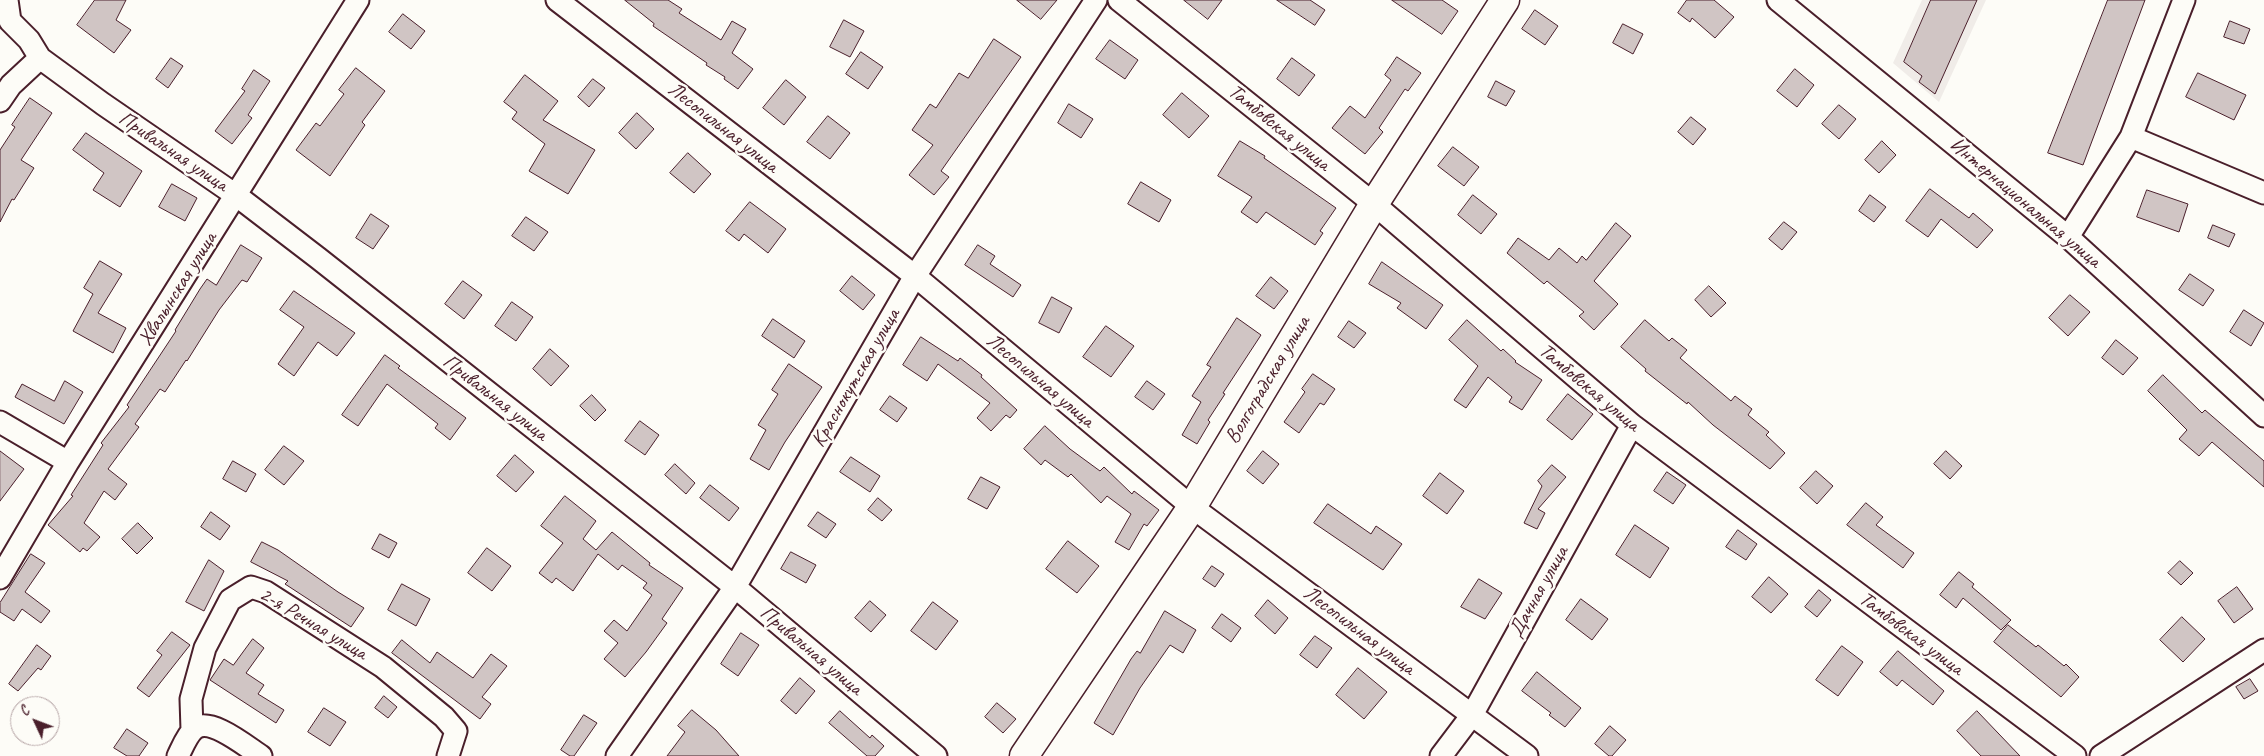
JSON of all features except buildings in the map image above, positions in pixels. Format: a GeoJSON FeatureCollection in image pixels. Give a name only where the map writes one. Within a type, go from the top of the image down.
{"type":"FeatureCollection","features":[{"type":"Feature","properties":{"kind":"street"},"geometry":{"type":"LineString","coordinates":[[0,101],[11,85],[40,58],[29,40],[10,21],[7,0]]}},
{"type":"Feature","properties":{"kind":"street","name":"Хвалынская улица"},"geometry":{"type":"LineString","coordinates":[[0,578],[68,462],[237,196],[358,0]]}},
{"type":"Feature","properties":{"kind":"street","name":"Лесопильная улица"},"geometry":{"type":"LineString","coordinates":[[557,0],[915,276],[1192,507],[1527,756]]}},
{"type":"Feature","properties":{"kind":"street","name":"Краснокутская улица"},"geometry":{"type":"LineString","coordinates":[[617,756],[735,587],[915,276],[1096,0]]}},
{"type":"Feature","properties":{"kind":"street","name":"Тамбовская улица"},"geometry":{"type":"LineString","coordinates":[[1119,0],[1374,204],[1632,425],[2075,756]]}},
{"type":"Feature","properties":{"kind":"street","name":"Волгоградская улица"},"geometry":{"type":"LineString","coordinates":[[1024,756],[1192,507],[1374,204],[1505,0]]}},
{"type":"Feature","properties":{"kind":"street","name":"Интернациональная улица"},"geometry":{"type":"LineString","coordinates":[[1778,0],[2068,236],[2264,416]]}},
{"type":"Feature","properties":{"kind":"street"},"geometry":{"type":"LineString","coordinates":[[2068,236],[2131,137],[2184,0]]}},
{"type":"Feature","properties":{"kind":"street","name":"Привальная улица"},"geometry":{"type":"LineString","coordinates":[[40,58],[103,104],[237,196],[735,587],[936,756]]}},
{"type":"Feature","properties":{"kind":"street"},"geometry":{"type":"LineString","coordinates":[[2131,137],[2264,192]]}},
{"type":"Feature","properties":{"kind":"street"},"geometry":{"type":"LineString","coordinates":[[0,422],[68,462]]}},
{"type":"Feature","properties":{"kind":"street","name":"Дачная улица"},"geometry":{"type":"LineString","coordinates":[[1441,756],[1472,715],[1632,425]]}},
{"type":"Feature","properties":{"kind":"street","name":"2-я Речная улица"},"geometry":{"type":"LineString","coordinates":[[192,730],[191,699],[205,648],[230,600],[251,587],[266,592],[383,667],[444,717],[456,731],[448,756]]}},
{"type":"Feature","properties":{"kind":"street"},"geometry":{"type":"LineString","coordinates":[[2101,756],[2264,650]]}},
{"type":"Feature","properties":{"kind":"street"},"geometry":{"type":"LineString","coordinates":[[178,756],[192,730],[200,726],[209,726],[225,732],[262,756]]}},
{"type":"Feature","properties":{"kind":"shaded area"},"geometry":{"type":"Polygon","coordinates":[[[1922,0],[1986,0],[1939,102],[1893,63],[1922,0]]]}}]}
